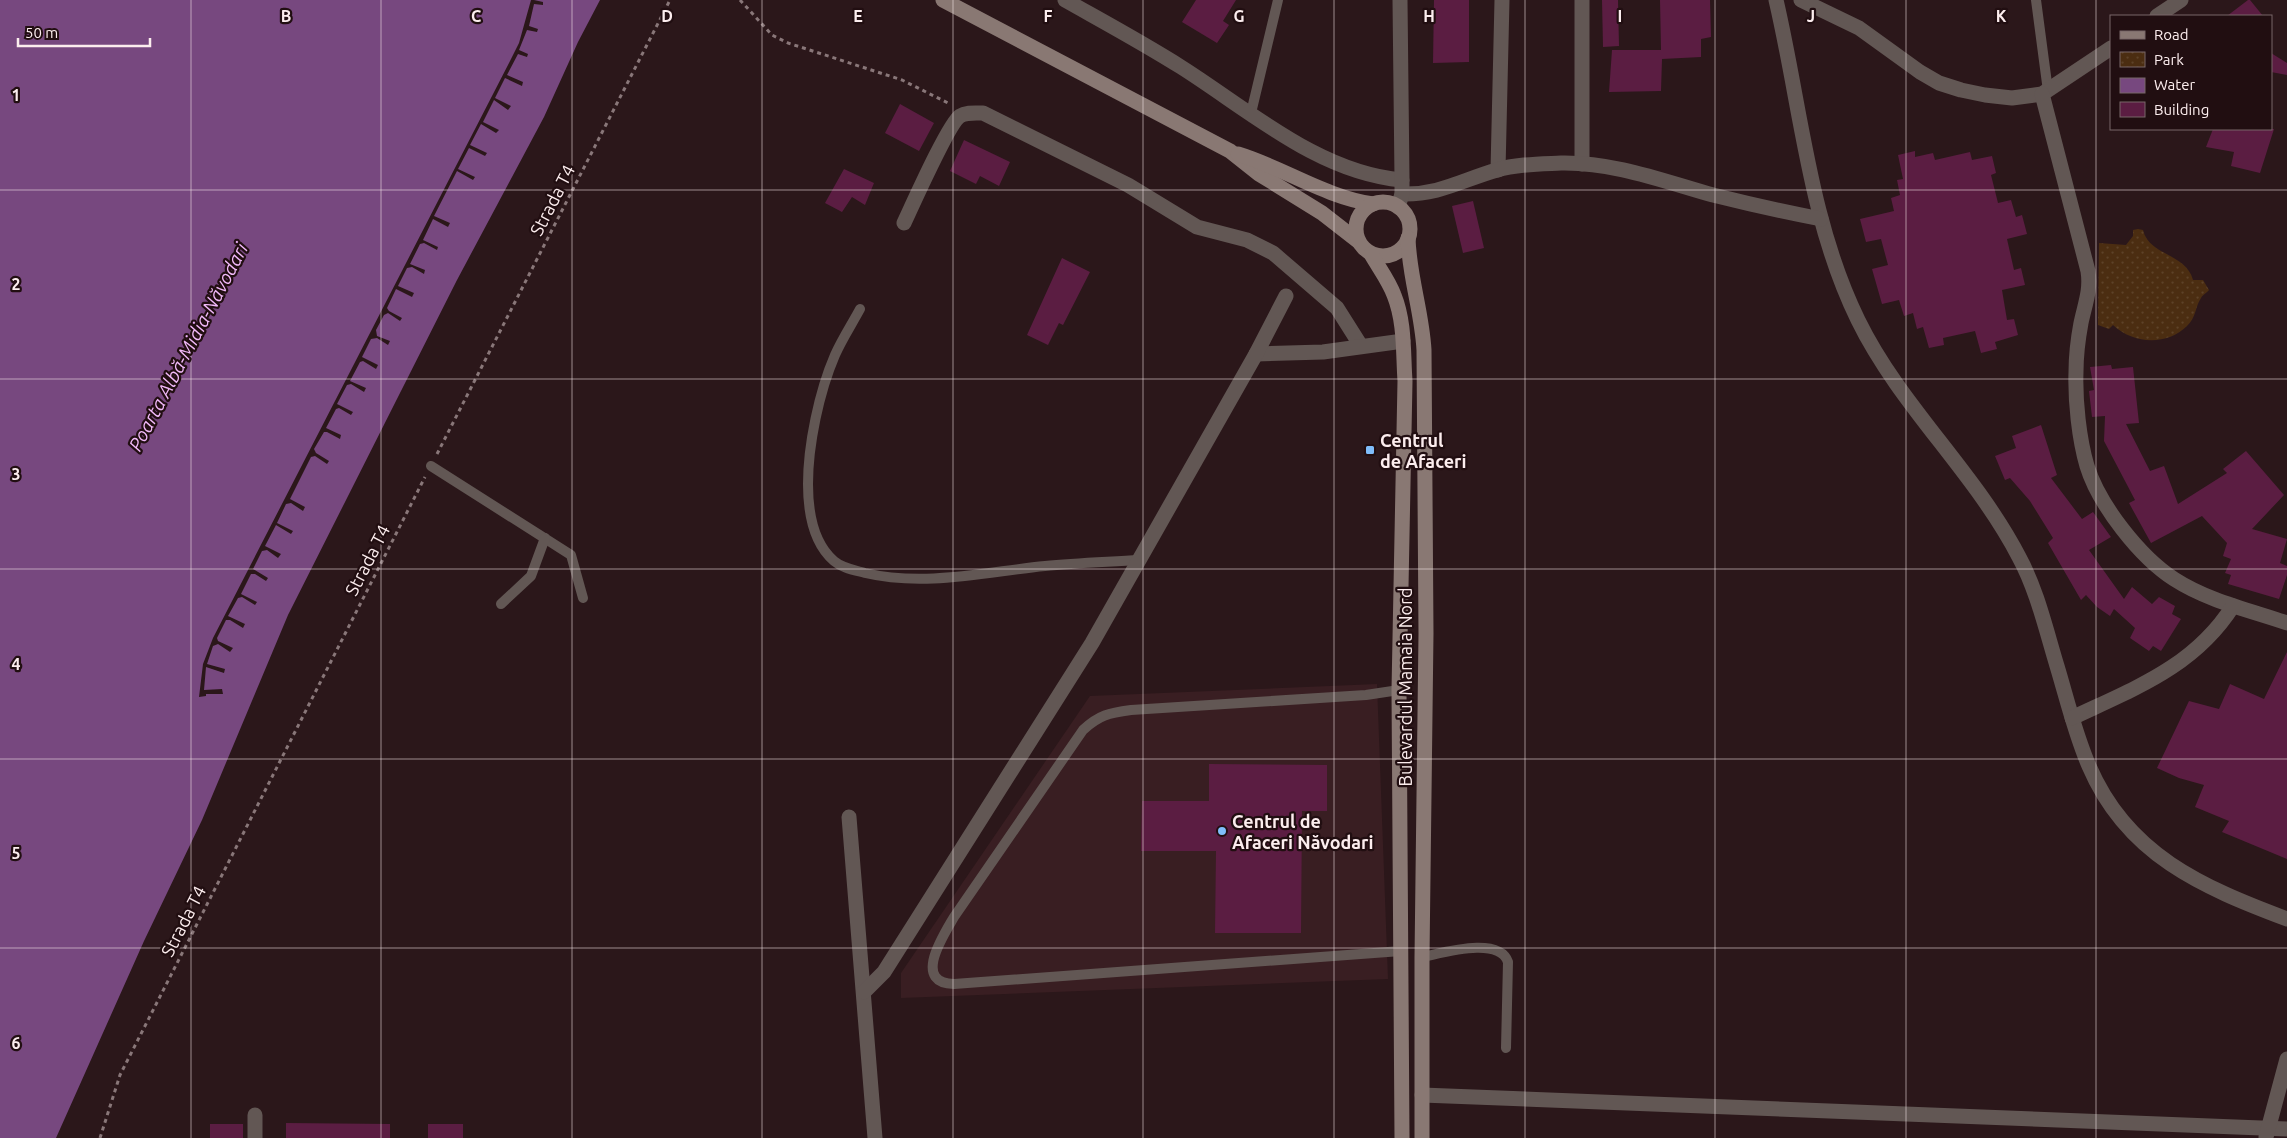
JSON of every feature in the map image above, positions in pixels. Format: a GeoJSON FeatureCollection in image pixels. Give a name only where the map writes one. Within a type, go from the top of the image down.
{"type":"FeatureCollection","features":[{"type":"Feature","properties":{"kind":"main road"},"geometry":{"type":"LineString","coordinates":[[943,0],[1230,151],[1263,162],[1322,190],[1352,201],[1373,204],[1390,204],[1401,194]]}},
{"type":"Feature","properties":{"kind":"main road"},"geometry":{"type":"LineString","coordinates":[[1230,151],[1259,174],[1322,212],[1358,240]]}},
{"type":"Feature","properties":{"kind":"main road","name":"Bulevardul Mamaia Nord"},"geometry":{"type":"LineString","coordinates":[[1401,194],[1408,221],[1408,260],[1421,324],[1424,350],[1426,633],[1422,1138]]}},
{"type":"Feature","properties":{"kind":"main road"},"geometry":{"type":"LineString","coordinates":[[1358,240],[1356,224],[1359,216],[1373,204]]}},
{"type":"Feature","properties":{"kind":"main road"},"geometry":{"type":"LineString","coordinates":[[1371,254],[1389,256],[1404,246],[1408,238]]}},
{"type":"Feature","properties":{"kind":"main road","name":"Bulevardul Mamaia Nord"},"geometry":{"type":"LineString","coordinates":[[1358,240],[1364,249],[1371,254],[1395,297],[1403,340],[1405,381],[1399,690],[1402,1138]]}},
{"type":"Feature","properties":{"kind":"street"},"geometry":{"type":"LineString","coordinates":[[1065,0],[1179,66],[1287,137],[1333,162],[1363,174],[1401,194],[1421,195],[1434,192],[1498,170],[1532,165],[1582,164],[1626,170],[1712,194],[1821,219]]}},
{"type":"Feature","properties":{"kind":"street"},"geometry":{"type":"LineString","coordinates":[[1400,0],[1401,194]]}},
{"type":"Feature","properties":{"kind":"street"},"geometry":{"type":"LineString","coordinates":[[1498,170],[1502,0]]}},
{"type":"Feature","properties":{"kind":"street"},"geometry":{"type":"LineString","coordinates":[[1582,0],[1582,164]]}},
{"type":"Feature","properties":{"kind":"street"},"geometry":{"type":"LineString","coordinates":[[1776,0],[1821,219],[1849,300],[1867,336],[1903,392],[1970,480],[2008,536],[2021,560],[2042,618],[2089,767],[2104,796],[2114,812],[2134,835],[2167,863],[2195,880],[2235,900],[2287,919]]}},
{"type":"Feature","properties":{"kind":"street"},"geometry":{"type":"LineString","coordinates":[[1801,0],[1859,28],[1914,68],[1939,83],[1961,90],[2012,98],[2045,92],[2110,49]]}},
{"type":"Feature","properties":{"kind":"street"},"geometry":{"type":"LineString","coordinates":[[2159,15],[2181,0]]}},
{"type":"Feature","properties":{"kind":"street"},"geometry":{"type":"LineString","coordinates":[[2045,92],[2090,287],[2076,349],[2076,375],[2082,447],[2087,466],[2100,496],[2131,538],[2152,562],[2180,583],[2200,594],[2232,606],[2287,623]]}},
{"type":"Feature","properties":{"kind":"street"},"geometry":{"type":"LineString","coordinates":[[904,223],[959,116],[969,113],[983,113],[1128,185],[1197,227],[1247,240],[1273,252],[1338,308],[1361,346]]}},
{"type":"Feature","properties":{"kind":"street"},"geometry":{"type":"LineString","coordinates":[[864,992],[884,972],[1092,643],[1256,354],[1286,296]]}},
{"type":"Feature","properties":{"kind":"street"},"geometry":{"type":"LineString","coordinates":[[1256,354],[1323,352],[1403,340]]}},
{"type":"Feature","properties":{"kind":"street"},"geometry":{"type":"LineString","coordinates":[[2072,718],[2134,690],[2190,655],[2219,627],[2232,606]]}},
{"type":"Feature","properties":{"kind":"street"},"geometry":{"type":"LineString","coordinates":[[849,817],[875,1138]]}},
{"type":"Feature","properties":{"kind":"street"},"geometry":{"type":"LineString","coordinates":[[2267,1133],[2287,1059]]}},
{"type":"Feature","properties":{"kind":"street"},"geometry":{"type":"LineString","coordinates":[[1422,1095],[2267,1133],[2287,1129]]}},
{"type":"Feature","properties":{"kind":"street"},"geometry":{"type":"LineString","coordinates":[[255,1115],[255,1138]]}},
{"type":"Feature","properties":{"kind":"lane"},"geometry":{"type":"LineString","coordinates":[[1251,113],[1278,0]]}},
{"type":"Feature","properties":{"kind":"lane"},"geometry":{"type":"LineString","coordinates":[[2036,0],[2045,92]]}},
{"type":"Feature","properties":{"kind":"lane"},"geometry":{"type":"LineString","coordinates":[[860,309],[835,356],[820,403],[808,470],[808,496],[811,521],[820,544],[834,561],[847,569],[881,577],[914,580],[974,576],[1045,566],[1139,560]]}},
{"type":"Feature","properties":{"kind":"lane"},"geometry":{"type":"LineString","coordinates":[[431,466],[571,555],[583,598]]}},
{"type":"Feature","properties":{"kind":"lane"},"geometry":{"type":"LineString","coordinates":[[501,604],[530,576],[545,538]]}},
{"type":"Feature","properties":{"kind":"lane"},"geometry":{"type":"LineString","coordinates":[[1399,690],[1366,695],[1131,710],[1110,713],[1095,718],[1083,730],[954,917],[936,952],[933,972],[935,978],[942,984],[954,984],[1401,951]]}},
{"type":"Feature","properties":{"kind":"lane"},"geometry":{"type":"LineString","coordinates":[[1422,957],[1478,948],[1491,948],[1505,955],[1508,962],[1506,1048]]}},
{"type":"Feature","properties":{"kind":"path","name":"Strada T4"},"geometry":{"type":"LineString","coordinates":[[100,1138],[120,1075],[670,0]]}},
{"type":"Feature","properties":{"kind":"path"},"geometry":{"type":"LineString","coordinates":[[740,0],[772,35],[788,43],[902,80],[969,113]]}},
{"type":"Feature","properties":{"kind":"shaded area"},"geometry":{"type":"Polygon","coordinates":[[[1377,684],[1388,979],[901,998],[901,973],[1090,696],[1377,684]]]}},
{"type":"Feature","properties":{"kind":"green space"},"geometry":{"type":"Polygon","coordinates":[[[2133,230],[2143,230],[2152,245],[2183,264],[2193,280],[2203,280],[2209,290],[2202,297],[2192,320],[2187,326],[2170,337],[2150,340],[2140,339],[2130,336],[2113,325],[2109,329],[2098,325],[2099,243],[2126,245],[2133,236],[2133,230]]]}},
{"type":"Feature","properties":{"kind":"water","name":"Poarta Albă-Midia-Năvodari"},"geometry":{"type":"Polygon","coordinates":[[[0,0],[531,0],[519,43],[213,638],[203,664],[199,697],[206,696],[206,694],[223,694],[222,689],[204,690],[206,667],[224,673],[225,669],[207,664],[213,646],[218,644],[230,652],[233,648],[218,641],[217,638],[226,620],[230,620],[243,628],[245,624],[228,616],[238,598],[242,597],[255,605],[257,602],[241,594],[251,574],[255,574],[266,581],[268,578],[253,569],[262,551],[267,550],[278,558],[281,554],[265,546],[276,525],[291,534],[293,531],[277,523],[286,504],[291,503],[303,511],[305,507],[290,499],[311,457],[315,456],[327,464],[329,461],[316,453],[314,449],[324,432],[340,439],[341,435],[326,428],[336,409],[339,408],[351,415],[353,412],[337,404],[347,385],[351,384],[364,392],[366,388],[350,381],[360,362],[363,361],[376,369],[378,365],[362,357],[371,339],[377,338],[388,345],[390,341],[377,336],[376,330],[384,315],[388,313],[400,321],[402,318],[387,308],[396,289],[412,297],[414,293],[398,286],[407,268],[412,267],[424,274],[425,270],[410,264],[420,244],[424,243],[437,250],[438,247],[423,240],[433,219],[448,227],[450,223],[434,216],[457,171],[473,180],[475,177],[458,169],[469,148],[485,156],[487,153],[470,145],[481,124],[496,133],[499,130],[483,122],[494,100],[508,110],[511,106],[495,98],[505,78],[522,86],[523,82],[507,75],[518,54],[527,57],[528,54],[519,50],[527,30],[537,32],[538,29],[529,26],[534,4],[543,5],[543,2],[534,0],[600,0],[578,42],[544,117],[457,280],[288,615],[202,820],[144,941],[56,1138],[0,1138],[0,0]]]}},
{"type":"Feature","properties":{"kind":"building"},"geometry":{"type":"Polygon","coordinates":[[[1196,0],[1236,0],[1223,21],[1229,25],[1217,43],[1182,22],[1196,0]]]}},
{"type":"Feature","properties":{"kind":"building"},"geometry":{"type":"Polygon","coordinates":[[[1434,0],[1469,0],[1469,62],[1433,63],[1434,0]]]}},
{"type":"Feature","properties":{"kind":"building"},"geometry":{"type":"Polygon","coordinates":[[[1602,0],[1618,0],[1619,46],[1603,47],[1602,0]]]}},
{"type":"Feature","properties":{"kind":"building"},"geometry":{"type":"Polygon","coordinates":[[[1660,0],[1710,0],[1711,37],[1701,39],[1701,57],[1662,59],[1661,91],[1609,92],[1612,50],[1661,50],[1660,0]]]}},
{"type":"Feature","properties":{"kind":"building"},"geometry":{"type":"Polygon","coordinates":[[[2250,0],[2262,15],[2228,15],[2250,0]]]}},
{"type":"Feature","properties":{"kind":"building"},"geometry":{"type":"Polygon","coordinates":[[[2272,54],[2287,63],[2287,75],[2272,72],[2272,54]]]}},
{"type":"Feature","properties":{"kind":"building"},"geometry":{"type":"Polygon","coordinates":[[[900,104],[934,123],[919,151],[885,133],[900,104]]]}},
{"type":"Feature","properties":{"kind":"building"},"geometry":{"type":"Polygon","coordinates":[[[2274,129],[2260,173],[2231,166],[2234,152],[2206,147],[2213,130],[2274,129]]]}},
{"type":"Feature","properties":{"kind":"building"},"geometry":{"type":"Polygon","coordinates":[[[964,140],[1010,162],[999,186],[980,176],[976,184],[950,171],[964,140]]]}},
{"type":"Feature","properties":{"kind":"building"},"geometry":{"type":"Polygon","coordinates":[[[1915,151],[1915,157],[1933,153],[1935,160],[1970,152],[1972,160],[1992,156],[1996,173],[1991,175],[1998,203],[2011,200],[2016,217],[2022,215],[2027,234],[2007,239],[2014,270],[2021,268],[2025,285],[2002,290],[2007,320],[2014,319],[2018,335],[1995,342],[1997,349],[1981,353],[1975,331],[1943,338],[1944,345],[1929,348],[1923,327],[1917,329],[1913,313],[1904,316],[1899,300],[1882,304],[1872,269],[1888,265],[1881,239],[1866,242],[1860,219],[1894,211],[1891,198],[1900,195],[1897,180],[1903,179],[1898,155],[1915,151]]]}},
{"type":"Feature","properties":{"kind":"building"},"geometry":{"type":"Polygon","coordinates":[[[844,169],[874,183],[865,205],[852,197],[842,212],[825,203],[844,169]]]}},
{"type":"Feature","properties":{"kind":"building"},"geometry":{"type":"Polygon","coordinates":[[[1473,201],[1484,248],[1463,253],[1452,206],[1473,201]]]}},
{"type":"Feature","properties":{"kind":"building"},"geometry":{"type":"Polygon","coordinates":[[[1062,258],[1090,272],[1063,325],[1059,323],[1048,345],[1027,335],[1062,258]]]}},
{"type":"Feature","properties":{"kind":"building"},"geometry":{"type":"Polygon","coordinates":[[[2111,365],[2112,369],[2133,367],[2139,423],[2126,424],[2150,471],[2164,466],[2178,504],[2227,473],[2223,469],[2246,451],[2284,495],[2252,529],[2287,539],[2280,563],[2287,566],[2287,575],[2279,599],[2228,584],[2231,575],[2225,573],[2231,559],[2223,556],[2227,543],[2202,516],[2151,543],[2129,503],[2135,500],[2104,441],[2105,416],[2092,417],[2089,391],[2094,390],[2090,367],[2111,365]]]}},
{"type":"Feature","properties":{"kind":"building"},"geometry":{"type":"Polygon","coordinates":[[[2041,425],[2057,475],[2051,478],[2082,519],[2093,512],[2111,537],[2089,550],[2124,599],[2132,587],[2152,604],[2159,597],[2175,606],[2172,614],[2181,619],[2161,651],[2153,646],[2149,651],[2130,638],[2135,628],[2114,609],[2110,616],[2097,607],[2086,595],[2081,600],[2048,543],[2053,538],[2030,501],[2010,478],[2005,480],[1995,456],[2016,448],[2012,436],[2041,425]]]}},
{"type":"Feature","properties":{"kind":"building"},"geometry":{"type":"Polygon","coordinates":[[[2287,652],[2287,859],[2222,832],[2229,821],[2195,807],[2204,785],[2179,778],[2157,768],[2189,701],[2219,709],[2230,684],[2264,699],[2287,652]]]}},
{"type":"Feature","properties":{"kind":"building","name":"Centrul de Afaceri Năvodari"},"geometry":{"type":"Polygon","coordinates":[[[1209,764],[1327,765],[1327,811],[1302,811],[1301,933],[1215,933],[1216,851],[1141,851],[1142,801],[1209,801],[1209,764]]]}},
{"type":"Feature","properties":{"kind":"building"},"geometry":{"type":"Polygon","coordinates":[[[286,1123],[390,1124],[390,1138],[286,1138],[286,1123]]]}},
{"type":"Feature","properties":{"kind":"building"},"geometry":{"type":"Polygon","coordinates":[[[210,1124],[243,1124],[243,1138],[210,1138],[210,1124]]]}},
{"type":"Feature","properties":{"kind":"building"},"geometry":{"type":"Polygon","coordinates":[[[428,1124],[463,1124],[463,1138],[428,1138],[428,1124]]]}},
{"type":"Feature","properties":{"kind":"place","name":"Centrul de Afaceri"},"geometry":{"type":"Point","coordinates":[1370,450]}},
{"type":"Feature","properties":{"kind":"place","name":"Centrul de Afaceri Năvodari"},"geometry":{"type":"Point","coordinates":[1222,831]}}]}
